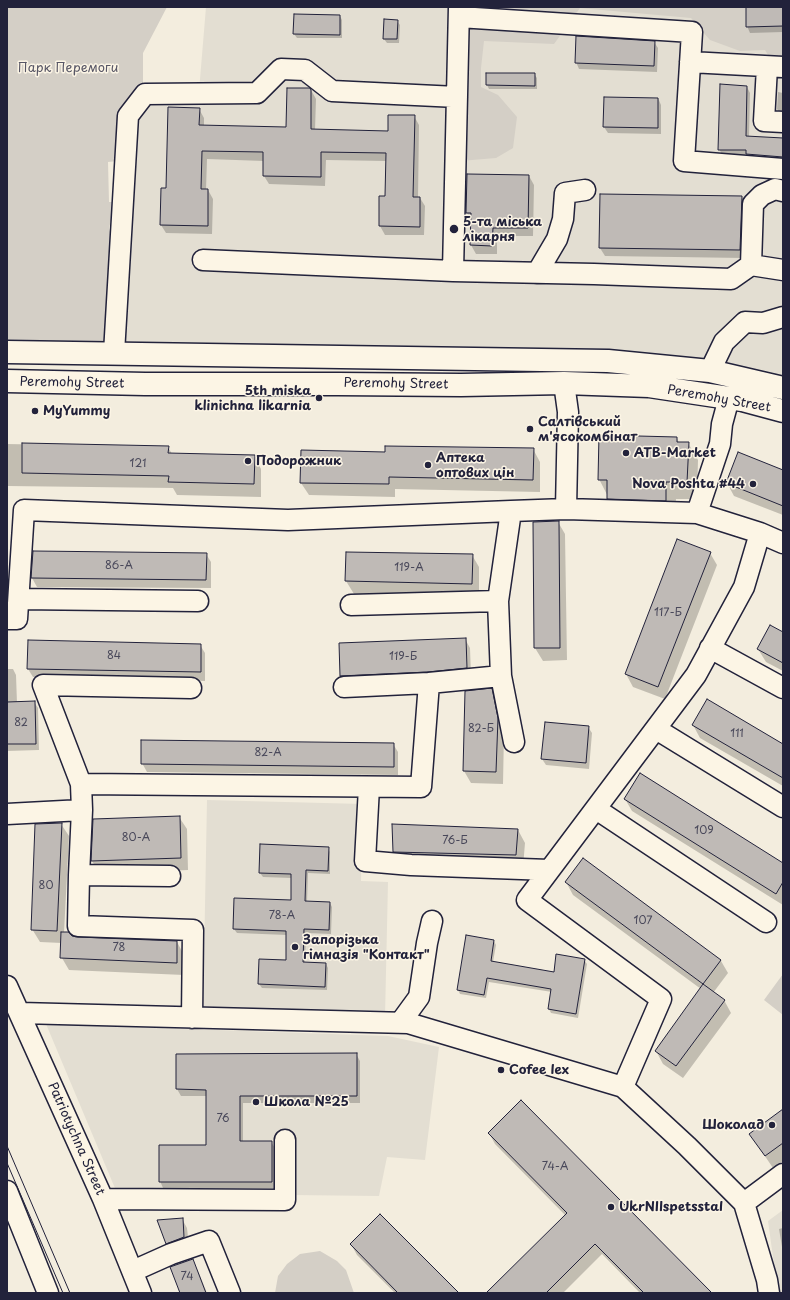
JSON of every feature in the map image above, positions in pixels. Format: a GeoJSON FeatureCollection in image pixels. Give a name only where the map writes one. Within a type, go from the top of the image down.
{"type":"FeatureCollection","features":[{"type":"Feature","properties":{"kind":"main road","name":"Peremohy Street"},"geometry":{"type":"LineString","coordinates":[[7,352],[608,361],[710,371],[783,388]]}},
{"type":"Feature","properties":{"kind":"main road"},"geometry":{"type":"LineString","coordinates":[[124,353],[134,384]]}},
{"type":"Feature","properties":{"kind":"main road","name":"Peremohy Street"},"geometry":{"type":"LineString","coordinates":[[7,381],[134,384],[461,385],[564,383],[649,386],[729,398],[783,411]]}},
{"type":"Feature","properties":{"kind":"street"},"geometry":{"type":"LineString","coordinates":[[454,271],[459,12],[692,32],[684,161],[783,169]]}},
{"type":"Feature","properties":{"kind":"street"},"geometry":{"type":"LineString","coordinates":[[690,62],[775,67],[764,121],[783,122]]}},
{"type":"Feature","properties":{"kind":"street"},"geometry":{"type":"LineString","coordinates":[[124,353],[128,116],[145,94],[257,93],[281,69],[306,70],[332,91],[457,97]]}},
{"type":"Feature","properties":{"kind":"street"},"geometry":{"type":"LineString","coordinates":[[751,265],[753,204],[762,195],[775,189],[783,191]]}},
{"type":"Feature","properties":{"kind":"street"},"geometry":{"type":"LineString","coordinates":[[537,273],[557,239],[563,219],[565,193],[585,190]]}},
{"type":"Feature","properties":{"kind":"street"},"geometry":{"type":"LineString","coordinates":[[203,260],[454,271],[731,279],[751,265],[783,270]]}},
{"type":"Feature","properties":{"kind":"street"},"geometry":{"type":"LineString","coordinates":[[710,371],[724,342],[745,322],[764,323],[783,317]]}},
{"type":"Feature","properties":{"kind":"street"},"geometry":{"type":"LineString","coordinates":[[564,383],[568,412],[566,509]]}},
{"type":"Feature","properties":{"kind":"street"},"geometry":{"type":"LineString","coordinates":[[697,513],[720,444],[722,424],[729,398]]}},
{"type":"Feature","properties":{"kind":"street"},"geometry":{"type":"LineString","coordinates":[[7,619],[17,619],[24,510],[288,520],[566,509],[697,513],[760,533],[783,543]]}},
{"type":"Feature","properties":{"kind":"street"},"geometry":{"type":"LineString","coordinates":[[511,511],[498,601],[501,676],[514,742]]}},
{"type":"Feature","properties":{"kind":"street"},"geometry":{"type":"LineString","coordinates":[[623,1087],[662,998],[527,900],[696,675],[744,587],[760,533]]}},
{"type":"Feature","properties":{"kind":"street"},"geometry":{"type":"LineString","coordinates":[[18,599],[198,601]]}},
{"type":"Feature","properties":{"kind":"street"},"geometry":{"type":"LineString","coordinates":[[351,605],[498,601]]}},
{"type":"Feature","properties":{"kind":"street"},"geometry":{"type":"LineString","coordinates":[[710,648],[783,688]]}},
{"type":"Feature","properties":{"kind":"street"},"geometry":{"type":"LineString","coordinates":[[344,687],[429,683],[501,676]]}},
{"type":"Feature","properties":{"kind":"street"},"geometry":{"type":"LineString","coordinates":[[81,784],[421,787],[429,683]]}},
{"type":"Feature","properties":{"kind":"street"},"geometry":{"type":"LineString","coordinates":[[191,688],[43,685],[81,784],[82,810],[78,926],[193,930],[192,1018]]}},
{"type":"Feature","properties":{"kind":"street"},"geometry":{"type":"LineString","coordinates":[[656,729],[783,807]]}},
{"type":"Feature","properties":{"kind":"street"},"geometry":{"type":"LineString","coordinates":[[369,787],[365,861],[412,865],[549,870]]}},
{"type":"Feature","properties":{"kind":"street"},"geometry":{"type":"LineString","coordinates":[[596,809],[766,922]]}},
{"type":"Feature","properties":{"kind":"street"},"geometry":{"type":"LineString","coordinates":[[7,814],[82,810]]}},
{"type":"Feature","properties":{"kind":"street"},"geometry":{"type":"LineString","coordinates":[[80,875],[170,876]]}},
{"type":"Feature","properties":{"kind":"street"},"geometry":{"type":"LineString","coordinates":[[400,1023],[419,997],[427,943],[432,921]]}},
{"type":"Feature","properties":{"kind":"street","name":"Patriotychna Street"},"geometry":{"type":"LineString","coordinates":[[7,986],[103,1199],[141,1293]]}},
{"type":"Feature","properties":{"kind":"street"},"geometry":{"type":"LineString","coordinates":[[20,1013],[408,1023],[623,1087],[687,1146],[744,1203],[767,1280],[769,1293]]}},
{"type":"Feature","properties":{"kind":"street"},"geometry":{"type":"LineString","coordinates":[[103,1199],[285,1200],[285,1140]]}},
{"type":"Feature","properties":{"kind":"street"},"geometry":{"type":"LineString","coordinates":[[744,1203],[783,1174]]}},
{"type":"Feature","properties":{"kind":"street"},"geometry":{"type":"LineString","coordinates":[[7,1192],[48,1293]]}},
{"type":"Feature","properties":{"kind":"street"},"geometry":{"type":"LineString","coordinates":[[133,1271],[171,1254],[208,1241],[230,1293]]}},
{"type":"Feature","properties":{"kind":"shaded area","name":"5-та міська лікарня"},"geometry":{"type":"Polygon","coordinates":[[[206,7],[783,7],[783,388],[710,371],[122,350],[128,108],[199,91],[206,7]]]}},
{"type":"Feature","properties":{"kind":"shaded area","name":"Запорізька гімназія \"Контакт\""},"geometry":{"type":"Polygon","coordinates":[[[207,800],[363,804],[361,881],[388,882],[385,1017],[203,1012],[207,800]]]}},
{"type":"Feature","properties":{"kind":"shaded area","name":"Школа №25"},"geometry":{"type":"Polygon","coordinates":[[[46,1024],[388,1036],[439,1047],[425,1160],[387,1157],[379,1196],[117,1193],[46,1024]]]}},
{"type":"Feature","properties":{"kind":"shaded area"},"geometry":{"type":"Polygon","coordinates":[[[783,1210],[783,1293],[778,1293],[768,1221],[783,1210]]]}},
{"type":"Feature","properties":{"kind":"green space","name":"Парк Перемоги"},"geometry":{"type":"Polygon","coordinates":[[[7,7],[167,7],[143,53],[143,83],[120,125],[118,161],[108,162],[109,202],[116,202],[109,228],[121,270],[110,342],[7,340],[7,7]]]}},
{"type":"Feature","properties":{"kind":"green space"},"geometry":{"type":"Polygon","coordinates":[[[461,7],[783,7],[783,70],[776,68],[765,50],[740,51],[710,40],[691,18],[580,8],[554,44],[484,41],[481,68],[481,87],[498,95],[517,117],[513,148],[496,158],[460,161],[461,7]]]}},
{"type":"Feature","properties":{"kind":"green space"},"geometry":{"type":"Polygon","coordinates":[[[783,974],[783,1015],[764,1000],[783,974]]]}},
{"type":"Feature","properties":{"kind":"green space"},"geometry":{"type":"Polygon","coordinates":[[[320,1251],[337,1261],[346,1270],[354,1293],[275,1293],[278,1276],[287,1264],[300,1254],[320,1251]]]}},
{"type":"Feature","properties":{"kind":"building"},"geometry":{"type":"Polygon","coordinates":[[[746,7],[783,7],[783,26],[746,27],[746,7]]]}},
{"type":"Feature","properties":{"kind":"building"},"geometry":{"type":"Polygon","coordinates":[[[294,14],[340,15],[340,35],[293,34],[294,14]]]}},
{"type":"Feature","properties":{"kind":"building"},"geometry":{"type":"Polygon","coordinates":[[[384,19],[398,20],[397,39],[383,39],[384,19]]]}},
{"type":"Feature","properties":{"kind":"building"},"geometry":{"type":"Polygon","coordinates":[[[576,36],[655,41],[654,66],[575,63],[576,36]]]}},
{"type":"Feature","properties":{"kind":"building"},"geometry":{"type":"Polygon","coordinates":[[[486,73],[535,73],[535,86],[486,85],[486,73]]]}},
{"type":"Feature","properties":{"kind":"building"},"geometry":{"type":"Polygon","coordinates":[[[720,84],[747,86],[746,136],[783,138],[783,157],[746,154],[746,150],[718,150],[720,84]]]}},
{"type":"Feature","properties":{"kind":"building"},"geometry":{"type":"Polygon","coordinates":[[[287,88],[310,88],[311,129],[388,131],[388,115],[415,115],[413,197],[420,197],[420,227],[379,226],[379,196],[385,196],[386,153],[321,152],[321,177],[263,176],[263,152],[202,151],[201,189],[208,189],[208,226],[160,225],[161,188],[166,188],[168,107],[200,108],[199,125],[286,127],[287,88]]]}},
{"type":"Feature","properties":{"kind":"building"},"geometry":{"type":"Polygon","coordinates":[[[604,97],[658,98],[658,128],[603,127],[604,97]]]}},
{"type":"Feature","properties":{"kind":"building"},"geometry":{"type":"Polygon","coordinates":[[[467,174],[529,175],[528,228],[493,228],[492,246],[470,245],[471,213],[466,213],[467,174]]]}},
{"type":"Feature","properties":{"kind":"building"},"geometry":{"type":"Polygon","coordinates":[[[600,194],[742,196],[740,250],[599,248],[600,194]]]}},
{"type":"Feature","properties":{"kind":"building"},"geometry":{"type":"Polygon","coordinates":[[[599,435],[677,437],[677,442],[689,442],[687,482],[666,482],[666,501],[607,499],[607,480],[598,480],[599,435]]]}},
{"type":"Feature","properties":{"kind":"building"},"geometry":{"type":"Polygon","coordinates":[[[22,443],[169,446],[168,453],[255,455],[254,484],[168,482],[169,476],[22,473],[22,443]]]}},
{"type":"Feature","properties":{"kind":"building"},"geometry":{"type":"Polygon","coordinates":[[[385,446],[534,448],[533,480],[389,477],[389,484],[300,483],[301,450],[385,452],[385,446]]]}},
{"type":"Feature","properties":{"kind":"building"},"geometry":{"type":"Polygon","coordinates":[[[738,452],[783,470],[783,506],[726,483],[738,452]]]}},
{"type":"Feature","properties":{"kind":"building"},"geometry":{"type":"Polygon","coordinates":[[[559,521],[560,648],[534,648],[533,522],[559,521]]]}},
{"type":"Feature","properties":{"kind":"building"},"geometry":{"type":"Polygon","coordinates":[[[677,539],[711,552],[658,687],[625,674],[677,539]]]}},
{"type":"Feature","properties":{"kind":"building"},"geometry":{"type":"Polygon","coordinates":[[[33,551],[207,553],[206,580],[31,578],[33,551]]]}},
{"type":"Feature","properties":{"kind":"building"},"geometry":{"type":"Polygon","coordinates":[[[346,552],[473,554],[472,584],[345,581],[346,552]]]}},
{"type":"Feature","properties":{"kind":"building"},"geometry":{"type":"Polygon","coordinates":[[[770,625],[783,632],[783,663],[757,649],[770,625]]]}},
{"type":"Feature","properties":{"kind":"building"},"geometry":{"type":"Polygon","coordinates":[[[466,638],[467,668],[428,672],[340,676],[339,643],[466,638]]]}},
{"type":"Feature","properties":{"kind":"building"},"geometry":{"type":"Polygon","coordinates":[[[28,640],[201,644],[201,672],[27,669],[28,640]]]}},
{"type":"Feature","properties":{"kind":"building"},"geometry":{"type":"Polygon","coordinates":[[[492,688],[498,718],[496,772],[463,771],[465,691],[492,688]]]}},
{"type":"Feature","properties":{"kind":"building"},"geometry":{"type":"Polygon","coordinates":[[[707,699],[783,744],[783,778],[692,725],[707,699]]]}},
{"type":"Feature","properties":{"kind":"building"},"geometry":{"type":"Polygon","coordinates":[[[35,701],[36,744],[7,744],[7,702],[35,701]]]}},
{"type":"Feature","properties":{"kind":"building"},"geometry":{"type":"Polygon","coordinates":[[[545,722],[589,726],[586,763],[541,759],[545,722]]]}},
{"type":"Feature","properties":{"kind":"building"},"geometry":{"type":"Polygon","coordinates":[[[141,740],[394,743],[394,767],[141,764],[141,740]]]}},
{"type":"Feature","properties":{"kind":"building"},"geometry":{"type":"Polygon","coordinates":[[[640,773],[783,863],[783,882],[776,894],[624,799],[640,773]]]}},
{"type":"Feature","properties":{"kind":"building"},"geometry":{"type":"Polygon","coordinates":[[[180,816],[181,858],[91,861],[93,819],[180,816]]]}},
{"type":"Feature","properties":{"kind":"building"},"geometry":{"type":"Polygon","coordinates":[[[62,823],[57,931],[31,930],[35,824],[62,823]]]}},
{"type":"Feature","properties":{"kind":"building"},"geometry":{"type":"Polygon","coordinates":[[[392,824],[518,829],[516,855],[393,852],[392,824]]]}},
{"type":"Feature","properties":{"kind":"building"},"geometry":{"type":"Polygon","coordinates":[[[260,844],[329,847],[328,871],[306,870],[305,901],[330,902],[329,930],[304,929],[303,962],[326,963],[325,987],[258,984],[259,959],[286,960],[286,931],[233,929],[234,898],[291,900],[291,874],[259,873],[260,844]]]}},
{"type":"Feature","properties":{"kind":"building"},"geometry":{"type":"Polygon","coordinates":[[[583,858],[721,960],[703,984],[565,882],[583,858]]]}},
{"type":"Feature","properties":{"kind":"building"},"geometry":{"type":"Polygon","coordinates":[[[61,932],[69,932],[72,936],[78,937],[177,941],[177,963],[60,958],[61,932]]]}},
{"type":"Feature","properties":{"kind":"building"},"geometry":{"type":"Polygon","coordinates":[[[466,935],[494,940],[491,961],[554,972],[556,954],[585,959],[576,1014],[548,1009],[551,989],[487,978],[484,995],[457,990],[466,935]]]}},
{"type":"Feature","properties":{"kind":"building"},"geometry":{"type":"Polygon","coordinates":[[[703,984],[725,1000],[676,1066],[655,1051],[703,984]]]}},
{"type":"Feature","properties":{"kind":"building"},"geometry":{"type":"Polygon","coordinates":[[[357,1053],[357,1096],[240,1096],[240,1141],[272,1141],[272,1182],[159,1182],[159,1145],[206,1145],[206,1090],[176,1089],[176,1054],[357,1053]]]}},
{"type":"Feature","properties":{"kind":"building"},"geometry":{"type":"Polygon","coordinates":[[[521,1100],[712,1293],[644,1293],[595,1244],[546,1293],[486,1293],[567,1213],[488,1133],[521,1100]]]}},
{"type":"Feature","properties":{"kind":"building"},"geometry":{"type":"Polygon","coordinates":[[[783,1109],[783,1143],[765,1156],[749,1134],[783,1109]]]}},
{"type":"Feature","properties":{"kind":"building"},"geometry":{"type":"Polygon","coordinates":[[[380,1214],[459,1293],[398,1293],[350,1244],[380,1214]]]}},
{"type":"Feature","properties":{"kind":"building"},"geometry":{"type":"Polygon","coordinates":[[[183,1218],[184,1237],[166,1244],[157,1220],[183,1218]]]}},
{"type":"Feature","properties":{"kind":"building"},"geometry":{"type":"Polygon","coordinates":[[[193,1259],[206,1293],[180,1293],[170,1267],[193,1259]]]}},
{"type":"Feature","properties":{"kind":"tram line"},"geometry":{"type":"LineString","coordinates":[[7,1146],[70,1293]]}},
{"type":"Feature","properties":{"kind":"tram line"},"geometry":{"type":"LineString","coordinates":[[7,1163],[63,1293]]}},
{"type":"Feature","properties":{"kind":"place","name":"5-та міська лікарня"},"geometry":{"type":"Point","coordinates":[454,229]}},
{"type":"Feature","properties":{"kind":"place","name":"5th miska klinichna likarnia"},"geometry":{"type":"Point","coordinates":[319,398]}},
{"type":"Feature","properties":{"kind":"place","name":"MyYummy"},"geometry":{"type":"Point","coordinates":[35,411]}},
{"type":"Feature","properties":{"kind":"place","name":"Салтівський м'ясокомбінат"},"geometry":{"type":"Point","coordinates":[530,429]}},
{"type":"Feature","properties":{"kind":"place","name":"ATB-Market"},"geometry":{"type":"Point","coordinates":[626,453]}},
{"type":"Feature","properties":{"kind":"place","name":"Подорожник"},"geometry":{"type":"Point","coordinates":[248,461]}},
{"type":"Feature","properties":{"kind":"place","name":"Аптека оптових цін"},"geometry":{"type":"Point","coordinates":[428,465]}},
{"type":"Feature","properties":{"kind":"place","name":"Nova Poshta #44"},"geometry":{"type":"Point","coordinates":[753,484]}},
{"type":"Feature","properties":{"kind":"place","name":"Запорізька гімназія \"Контакт\""},"geometry":{"type":"Point","coordinates":[295,947]}},
{"type":"Feature","properties":{"kind":"place","name":"Cofee lex"},"geometry":{"type":"Point","coordinates":[501,1070]}},
{"type":"Feature","properties":{"kind":"place","name":"Школа №25"},"geometry":{"type":"Point","coordinates":[256,1102]}},
{"type":"Feature","properties":{"kind":"place","name":"Шоколад"},"geometry":{"type":"Point","coordinates":[772,1125]}},
{"type":"Feature","properties":{"kind":"place","name":"UkrNIIspetsstal"},"geometry":{"type":"Point","coordinates":[611,1207]}}]}
